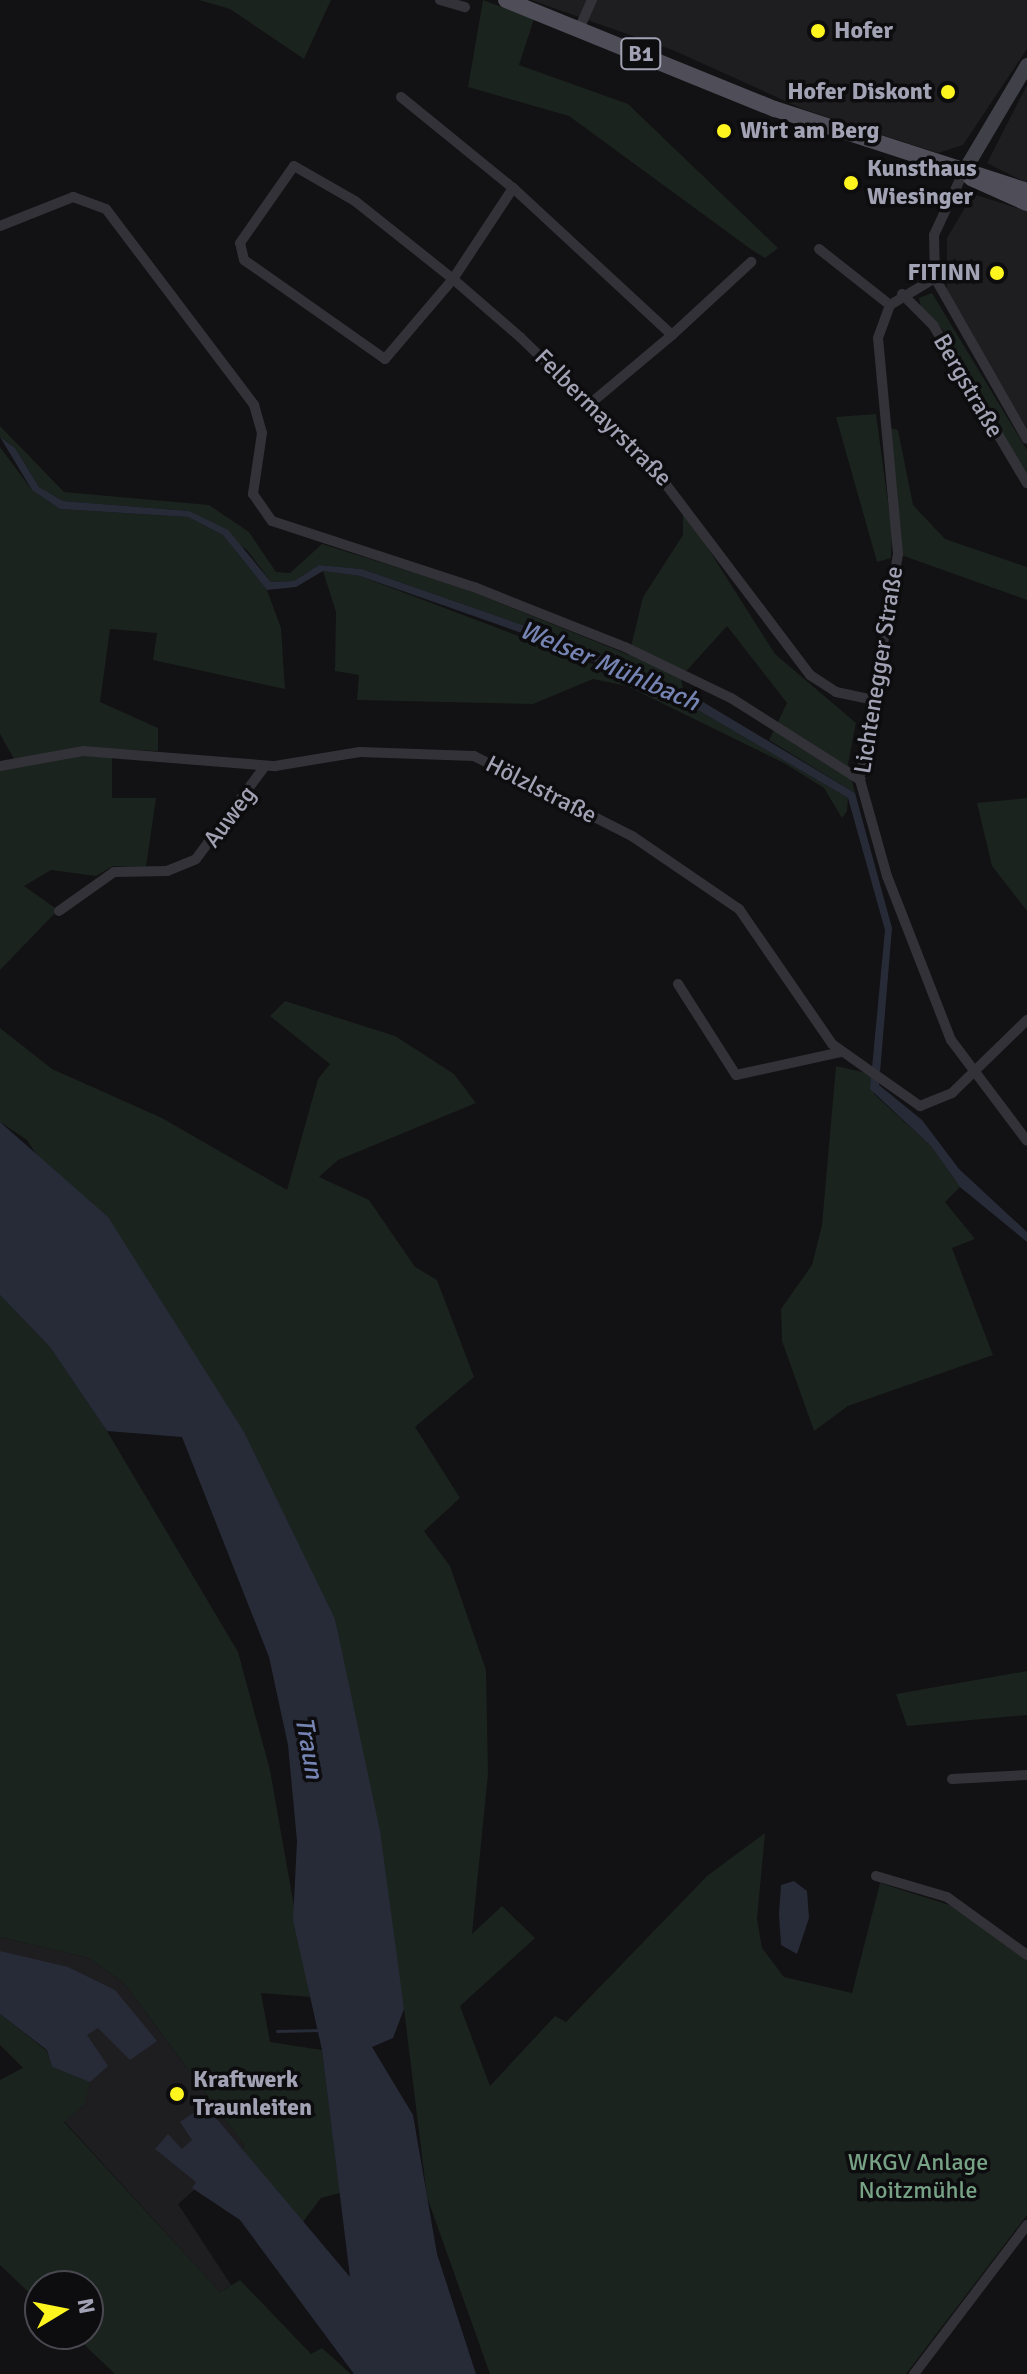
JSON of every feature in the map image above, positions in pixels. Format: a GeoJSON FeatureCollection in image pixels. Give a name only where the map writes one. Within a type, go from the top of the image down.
{"type":"FeatureCollection","features":[{"type":"Feature","properties":{"kind":"main road","name":"B1"},"geometry":{"type":"LineString","coordinates":[[506,0],[775,109],[963,173],[1027,191]]}},
{"type":"Feature","properties":{"kind":"main road","name":"B1"},"geometry":{"type":"LineString","coordinates":[[963,173],[1027,203]]}},
{"type":"Feature","properties":{"kind":"street"},"geometry":{"type":"LineString","coordinates":[[440,0],[465,7]]}},
{"type":"Feature","properties":{"kind":"street"},"geometry":{"type":"LineString","coordinates":[[579,29],[592,0]]}},
{"type":"Feature","properties":{"kind":"street"},"geometry":{"type":"LineString","coordinates":[[1027,65],[963,173],[934,235],[935,278],[1027,439]]}},
{"type":"Feature","properties":{"kind":"street"},"geometry":{"type":"LineString","coordinates":[[401,97],[513,188],[672,335]]}},
{"type":"Feature","properties":{"kind":"street","name":"Felbermayrstraße"},"geometry":{"type":"LineString","coordinates":[[453,279],[395,352],[374,357],[239,253],[294,166],[355,201],[453,279],[591,403],[673,487],[810,675],[836,692],[873,700]]}},
{"type":"Feature","properties":{"kind":"street"},"geometry":{"type":"LineString","coordinates":[[453,279],[513,188]]}},
{"type":"Feature","properties":{"kind":"street"},"geometry":{"type":"LineString","coordinates":[[0,226],[58,200],[101,204],[254,405],[262,433],[253,494],[265,516],[625,647],[731,698],[860,780]]}},
{"type":"Feature","properties":{"kind":"street"},"geometry":{"type":"LineString","coordinates":[[819,249],[890,305]]}},
{"type":"Feature","properties":{"kind":"street"},"geometry":{"type":"LineString","coordinates":[[591,403],[672,335],[751,262]]}},
{"type":"Feature","properties":{"kind":"street","name":"Lichtenegger Straße"},"geometry":{"type":"LineString","coordinates":[[935,278],[902,294],[890,305],[878,338],[878,373],[898,554],[860,780],[935,1004],[974,1073],[1027,1141]]}},
{"type":"Feature","properties":{"kind":"street","name":"Bergstraße"},"geometry":{"type":"LineString","coordinates":[[902,294],[933,325],[1027,483]]}},
{"type":"Feature","properties":{"kind":"street","name":"Hölzlstraße"},"geometry":{"type":"LineString","coordinates":[[0,766],[83,751],[265,766],[373,751],[462,753],[496,765],[642,841],[739,909],[841,1052],[885,1081],[929,1106],[974,1073]]}},
{"type":"Feature","properties":{"kind":"street","name":"Auweg"},"geometry":{"type":"LineString","coordinates":[[59,911],[114,872],[167,871],[196,859],[265,766]]}},
{"type":"Feature","properties":{"kind":"street"},"geometry":{"type":"LineString","coordinates":[[678,984],[736,1075],[841,1052]]}},
{"type":"Feature","properties":{"kind":"street"},"geometry":{"type":"LineString","coordinates":[[974,1073],[1027,1020]]}},
{"type":"Feature","properties":{"kind":"street"},"geometry":{"type":"LineString","coordinates":[[952,1779],[1027,1775]]}},
{"type":"Feature","properties":{"kind":"street"},"geometry":{"type":"LineString","coordinates":[[876,1876],[947,1897],[1027,1955]]}},
{"type":"Feature","properties":{"kind":"street"},"geometry":{"type":"LineString","coordinates":[[914,2374],[1027,2225]]}},
{"type":"Feature","properties":{"kind":"shaded area"},"geometry":{"type":"Polygon","coordinates":[[[531,0],[1027,0],[1027,49],[963,145],[938,153],[803,109],[675,51],[531,0]]]}},
{"type":"Feature","properties":{"kind":"shaded area"},"geometry":{"type":"Polygon","coordinates":[[[1027,85],[1027,183],[987,163],[1027,85]]]}},
{"type":"Feature","properties":{"kind":"shaded area"},"geometry":{"type":"Polygon","coordinates":[[[973,194],[1027,211],[1027,429],[947,294],[947,238],[973,194]]]}},
{"type":"Feature","properties":{"kind":"shaded area","name":"Kraftwerk Traunleiten"},"geometry":{"type":"Polygon","coordinates":[[[0,1937],[89,1958],[124,1983],[245,2146],[178,2204],[231,2285],[220,2292],[64,2121],[84,2105],[47,2050],[0,2014],[0,1937]]]}},
{"type":"Feature","properties":{"kind":"green space"},"geometry":{"type":"Polygon","coordinates":[[[199,0],[331,0],[304,59],[230,9],[199,0]]]}},
{"type":"Feature","properties":{"kind":"green space"},"geometry":{"type":"Polygon","coordinates":[[[483,0],[534,19],[519,65],[628,104],[778,248],[765,258],[752,250],[569,116],[468,87],[483,0]]]}},
{"type":"Feature","properties":{"kind":"green space"},"geometry":{"type":"Polygon","coordinates":[[[932,293],[1027,450],[1027,478],[943,330],[921,308],[919,298],[932,293]]]}},
{"type":"Feature","properties":{"kind":"green space"},"geometry":{"type":"Polygon","coordinates":[[[876,414],[892,532],[891,558],[877,562],[836,417],[876,414]]]}},
{"type":"Feature","properties":{"kind":"green space"},"geometry":{"type":"Polygon","coordinates":[[[0,426],[64,492],[209,505],[249,532],[276,572],[290,573],[322,544],[463,588],[629,655],[643,597],[683,535],[683,509],[775,654],[856,723],[848,764],[855,793],[769,740],[787,703],[727,626],[681,677],[683,690],[557,637],[362,569],[319,565],[294,581],[271,582],[247,550],[189,511],[63,501],[39,487],[15,448],[0,437],[0,426]]]}},
{"type":"Feature","properties":{"kind":"green space"},"geometry":{"type":"Polygon","coordinates":[[[889,428],[898,430],[913,505],[945,539],[1027,567],[1027,600],[901,555],[889,428]]]}},
{"type":"Feature","properties":{"kind":"green space"},"geometry":{"type":"Polygon","coordinates":[[[0,447],[32,490],[60,509],[188,517],[223,535],[267,590],[281,628],[285,689],[153,660],[157,633],[110,629],[100,702],[158,728],[158,751],[112,749],[112,798],[156,798],[146,867],[113,866],[96,876],[51,870],[24,886],[58,910],[0,970],[0,762],[14,759],[0,734],[0,447]]]}},
{"type":"Feature","properties":{"kind":"green space"},"geometry":{"type":"Polygon","coordinates":[[[323,571],[360,576],[669,693],[848,798],[847,811],[842,818],[824,788],[784,763],[627,686],[593,679],[533,704],[357,700],[359,675],[335,671],[336,612],[323,571]]]}},
{"type":"Feature","properties":{"kind":"green space"},"geometry":{"type":"Polygon","coordinates":[[[1027,798],[1027,911],[992,866],[977,803],[1027,798]]]}},
{"type":"Feature","properties":{"kind":"green space","name":"WKGV Anlage Noitzmühle"},"geometry":{"type":"Polygon","coordinates":[[[285,1001],[395,1036],[454,1074],[476,1103],[338,1160],[319,1177],[369,1200],[415,1267],[437,1280],[474,1377],[415,1427],[460,1498],[424,1531],[450,1566],[486,1670],[488,1774],[472,1934],[502,1906],[535,1938],[460,2006],[490,2086],[555,2016],[566,2022],[707,1876],[765,1833],[757,1919],[762,1948],[784,1977],[852,1993],[880,1883],[965,1910],[1027,1960],[1027,2215],[906,2374],[490,2374],[427,2197],[404,2009],[335,1619],[27,1140],[0,1122],[0,1028],[52,1069],[162,1118],[287,1190],[318,1079],[330,1064],[270,1016],[285,1001]]]}},
{"type":"Feature","properties":{"kind":"green space"},"geometry":{"type":"Polygon","coordinates":[[[836,1066],[871,1074],[874,1094],[931,1146],[960,1187],[945,1202],[975,1239],[952,1248],[993,1355],[848,1406],[814,1431],[782,1341],[781,1309],[812,1265],[822,1225],[836,1066]]]}},
{"type":"Feature","properties":{"kind":"green space"},"geometry":{"type":"Polygon","coordinates":[[[0,1295],[50,1347],[107,1431],[238,1652],[270,1770],[310,1997],[261,1993],[270,2042],[322,2050],[340,2193],[321,2198],[302,2223],[240,2151],[245,2146],[124,1983],[89,1958],[0,1937],[0,1295]]]}},
{"type":"Feature","properties":{"kind":"green space"},"geometry":{"type":"Polygon","coordinates":[[[1027,1671],[1027,1715],[907,1726],[896,1694],[1027,1671]]]}},
{"type":"Feature","properties":{"kind":"green space"},"geometry":{"type":"Polygon","coordinates":[[[0,2014],[47,2051],[52,2067],[90,2082],[84,2105],[64,2122],[220,2292],[240,2280],[311,2354],[322,2348],[351,2374],[115,2374],[90,2350],[104,2350],[104,2270],[24,2270],[24,2288],[0,2265],[0,2080],[23,2068],[0,2045],[0,2014]]]}},
{"type":"Feature","properties":{"kind":"water","name":"Welser Mühlbach"},"geometry":{"type":"Polygon","coordinates":[[[0,437],[15,448],[39,487],[63,501],[189,511],[228,530],[271,582],[294,581],[319,565],[362,569],[557,637],[683,690],[855,793],[892,928],[879,1085],[922,1120],[959,1169],[1027,1232],[1027,1242],[960,1187],[931,1146],[870,1089],[885,930],[848,798],[669,693],[553,644],[360,576],[323,571],[296,587],[267,590],[223,535],[188,517],[60,509],[32,490],[0,437]]]}},
{"type":"Feature","properties":{"kind":"water","name":"Traun"},"geometry":{"type":"Polygon","coordinates":[[[0,1122],[108,1217],[244,1432],[335,1619],[380,1831],[404,2009],[393,2038],[372,2047],[413,2115],[437,2254],[476,2374],[354,2374],[240,2220],[192,2188],[196,2182],[155,2149],[168,2134],[182,2149],[192,2140],[180,2122],[205,2105],[350,2277],[322,2050],[293,1920],[297,1841],[288,1745],[269,1657],[182,1437],[107,1431],[50,1347],[0,1295],[0,1122]]]}},
{"type":"Feature","properties":{"kind":"water"},"geometry":{"type":"Polygon","coordinates":[[[794,1881],[807,1891],[809,1918],[797,1954],[781,1945],[779,1914],[781,1885],[794,1881]]]}},
{"type":"Feature","properties":{"kind":"water"},"geometry":{"type":"Polygon","coordinates":[[[0,1951],[68,1967],[115,1990],[157,2041],[130,2060],[98,2028],[87,2035],[108,2066],[90,2082],[52,2067],[47,2050],[0,2014],[0,1951]]]}},
{"type":"Feature","properties":{"kind":"waterway"},"geometry":{"type":"LineString","coordinates":[[277,2031],[320,2030]]}},
{"type":"Feature","properties":{"kind":"place","name":"Hofer"},"geometry":{"type":"Point","coordinates":[818,31]}},
{"type":"Feature","properties":{"kind":"place","name":"Hofer Diskont"},"geometry":{"type":"Point","coordinates":[948,92]}},
{"type":"Feature","properties":{"kind":"place","name":"Wirt am Berg"},"geometry":{"type":"Point","coordinates":[724,131]}},
{"type":"Feature","properties":{"kind":"place","name":"Kunsthaus Wiesinger"},"geometry":{"type":"Point","coordinates":[851,183]}},
{"type":"Feature","properties":{"kind":"place","name":"FITINN"},"geometry":{"type":"Point","coordinates":[997,273]}},
{"type":"Feature","properties":{"kind":"place","name":"Kraftwerk Traunleiten"},"geometry":{"type":"Point","coordinates":[177,2094]}}]}
